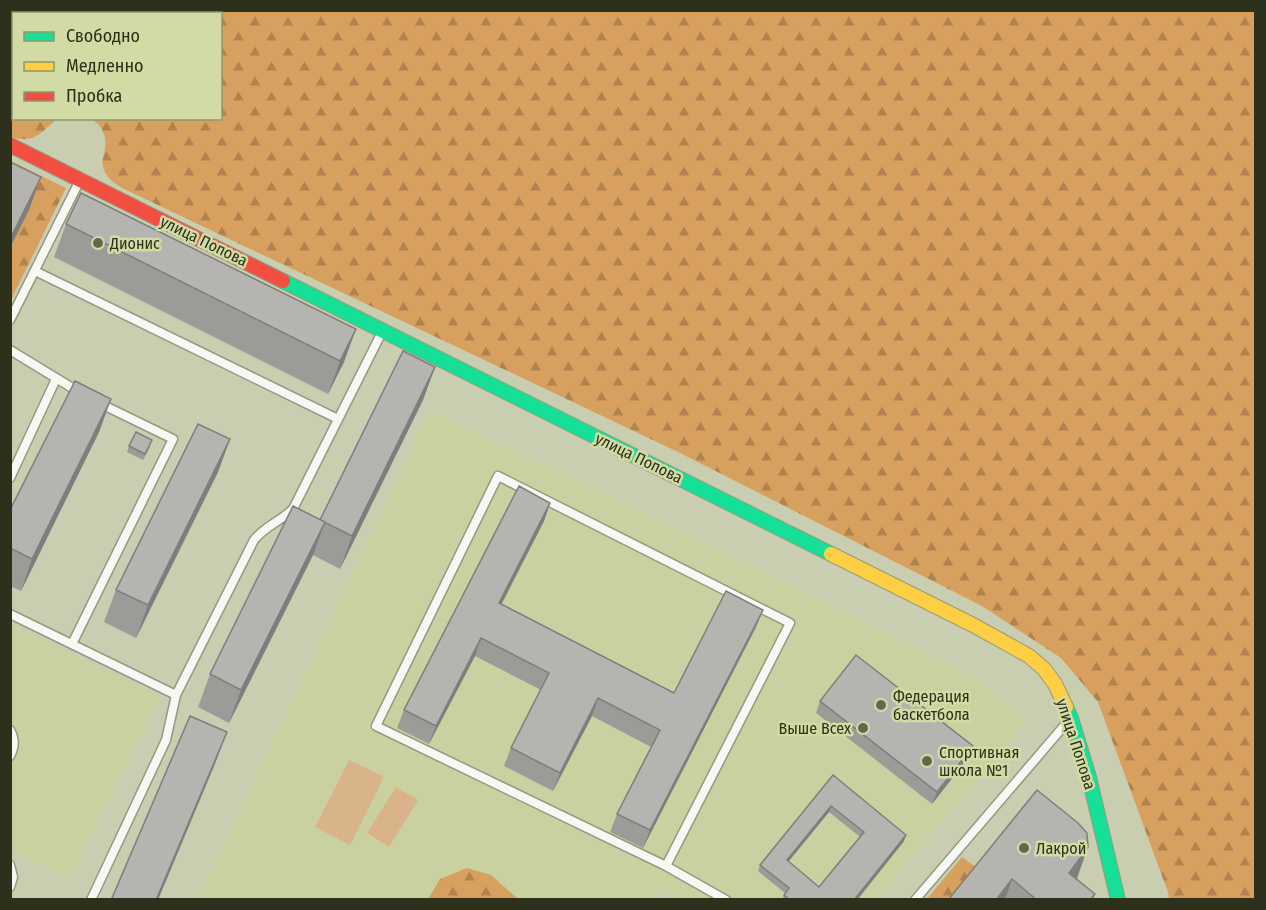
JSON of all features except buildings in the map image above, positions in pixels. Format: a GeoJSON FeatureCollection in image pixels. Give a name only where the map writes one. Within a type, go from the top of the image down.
{"type":"FeatureCollection","features":[{"type":"Feature","properties":{"kind":"street","name":"улица Попова"},"geometry":{"type":"LineString","coordinates":[[10,145],[975,626],[1029,656],[1044,669],[1055,684],[1071,718],[1089,777],[1118,900]]}},
{"type":"Feature","properties":{"kind":"lane"},"geometry":{"type":"LineString","coordinates":[[10,320],[80,180]]}},
{"type":"Feature","properties":{"kind":"lane"},"geometry":{"type":"LineString","coordinates":[[35,271],[338,419]]}},
{"type":"Feature","properties":{"kind":"lane"},"geometry":{"type":"LineString","coordinates":[[91,900],[166,740],[176,695],[254,540],[261,531],[283,518],[292,509],[383,330]]}},
{"type":"Feature","properties":{"kind":"lane"},"geometry":{"type":"LineString","coordinates":[[10,350],[85,395]]}},
{"type":"Feature","properties":{"kind":"lane"},"geometry":{"type":"LineString","coordinates":[[10,478],[56,379]]}},
{"type":"Feature","properties":{"kind":"lane"},"geometry":{"type":"LineString","coordinates":[[72,644],[173,439],[94,400]]}},
{"type":"Feature","properties":{"kind":"lane"},"geometry":{"type":"LineString","coordinates":[[666,866],[790,623],[498,476],[376,726],[666,866],[726,900]]}},
{"type":"Feature","properties":{"kind":"lane"},"geometry":{"type":"LineString","coordinates":[[10,614],[176,695]]}},
{"type":"Feature","properties":{"kind":"lane"},"geometry":{"type":"LineString","coordinates":[[915,900],[1071,718]]}},
{"type":"Feature","properties":{"kind":"lane"},"geometry":{"type":"LineString","coordinates":[[10,730],[15,744],[10,756]]}},
{"type":"Feature","properties":{"kind":"lane"},"geometry":{"type":"LineString","coordinates":[[10,866],[13,877],[10,887]]}},
{"type":"Feature","properties":{"kind":"shaded area"},"geometry":{"type":"Polygon","coordinates":[[[430,410],[654,517],[979,679],[1028,721],[877,899],[679,899],[664,888],[654,900],[197,900],[430,410]]]}},
{"type":"Feature","properties":{"kind":"shaded area"},"geometry":{"type":"Polygon","coordinates":[[[10,625],[160,697],[70,878],[11,850],[10,625]]]}},
{"type":"Feature","properties":{"kind":"shaded area"},"geometry":{"type":"Polygon","coordinates":[[[349,760],[384,777],[350,845],[315,827],[349,760]]]}},
{"type":"Feature","properties":{"kind":"shaded area"},"geometry":{"type":"Polygon","coordinates":[[[396,787],[418,800],[389,847],[367,833],[396,787]]]}},
{"type":"Feature","properties":{"kind":"green space"},"geometry":{"type":"Polygon","coordinates":[[[11,11],[1255,11],[1255,899],[1169,899],[1098,702],[1061,658],[982,606],[678,452],[113,182],[104,171],[104,134],[92,120],[222,120],[222,12],[12,12],[12,120],[56,120],[32,138],[11,137],[11,11]]]}},
{"type":"Feature","properties":{"kind":"green space"},"geometry":{"type":"Polygon","coordinates":[[[11,161],[66,188],[11,300],[11,161]]]}},
{"type":"Feature","properties":{"kind":"green space"},"geometry":{"type":"Polygon","coordinates":[[[962,857],[980,870],[956,899],[926,900],[962,857]]]}},
{"type":"Feature","properties":{"kind":"green space"},"geometry":{"type":"Polygon","coordinates":[[[467,868],[491,875],[518,899],[428,899],[440,879],[467,868]]]}},
{"type":"Feature","properties":{"kind":"traffic: fast"},"geometry":{"type":"LineString","coordinates":[[283,281],[831,554]]}},
{"type":"Feature","properties":{"kind":"traffic: fast"},"geometry":{"type":"LineString","coordinates":[[1066,707],[1089,777],[1118,900]]}},
{"type":"Feature","properties":{"kind":"traffic: slow"},"geometry":{"type":"LineString","coordinates":[[831,554],[975,626],[1029,656],[1044,669],[1055,684],[1066,707]]}},
{"type":"Feature","properties":{"kind":"traffic: jam"},"geometry":{"type":"LineString","coordinates":[[10,145],[283,281]]}},
{"type":"Feature","properties":{"kind":"place","name":"Дионис"},"geometry":{"type":"Point","coordinates":[98,243]}},
{"type":"Feature","properties":{"kind":"place","name":"Федерация баскетбола"},"geometry":{"type":"Point","coordinates":[881,705]}},
{"type":"Feature","properties":{"kind":"place","name":"Выше Всех"},"geometry":{"type":"Point","coordinates":[863,728]}},
{"type":"Feature","properties":{"kind":"place","name":"Спортивная школа №1"},"geometry":{"type":"Point","coordinates":[927,761]}},
{"type":"Feature","properties":{"kind":"place","name":"Лакрой"},"geometry":{"type":"Point","coordinates":[1024,848]}}]}
